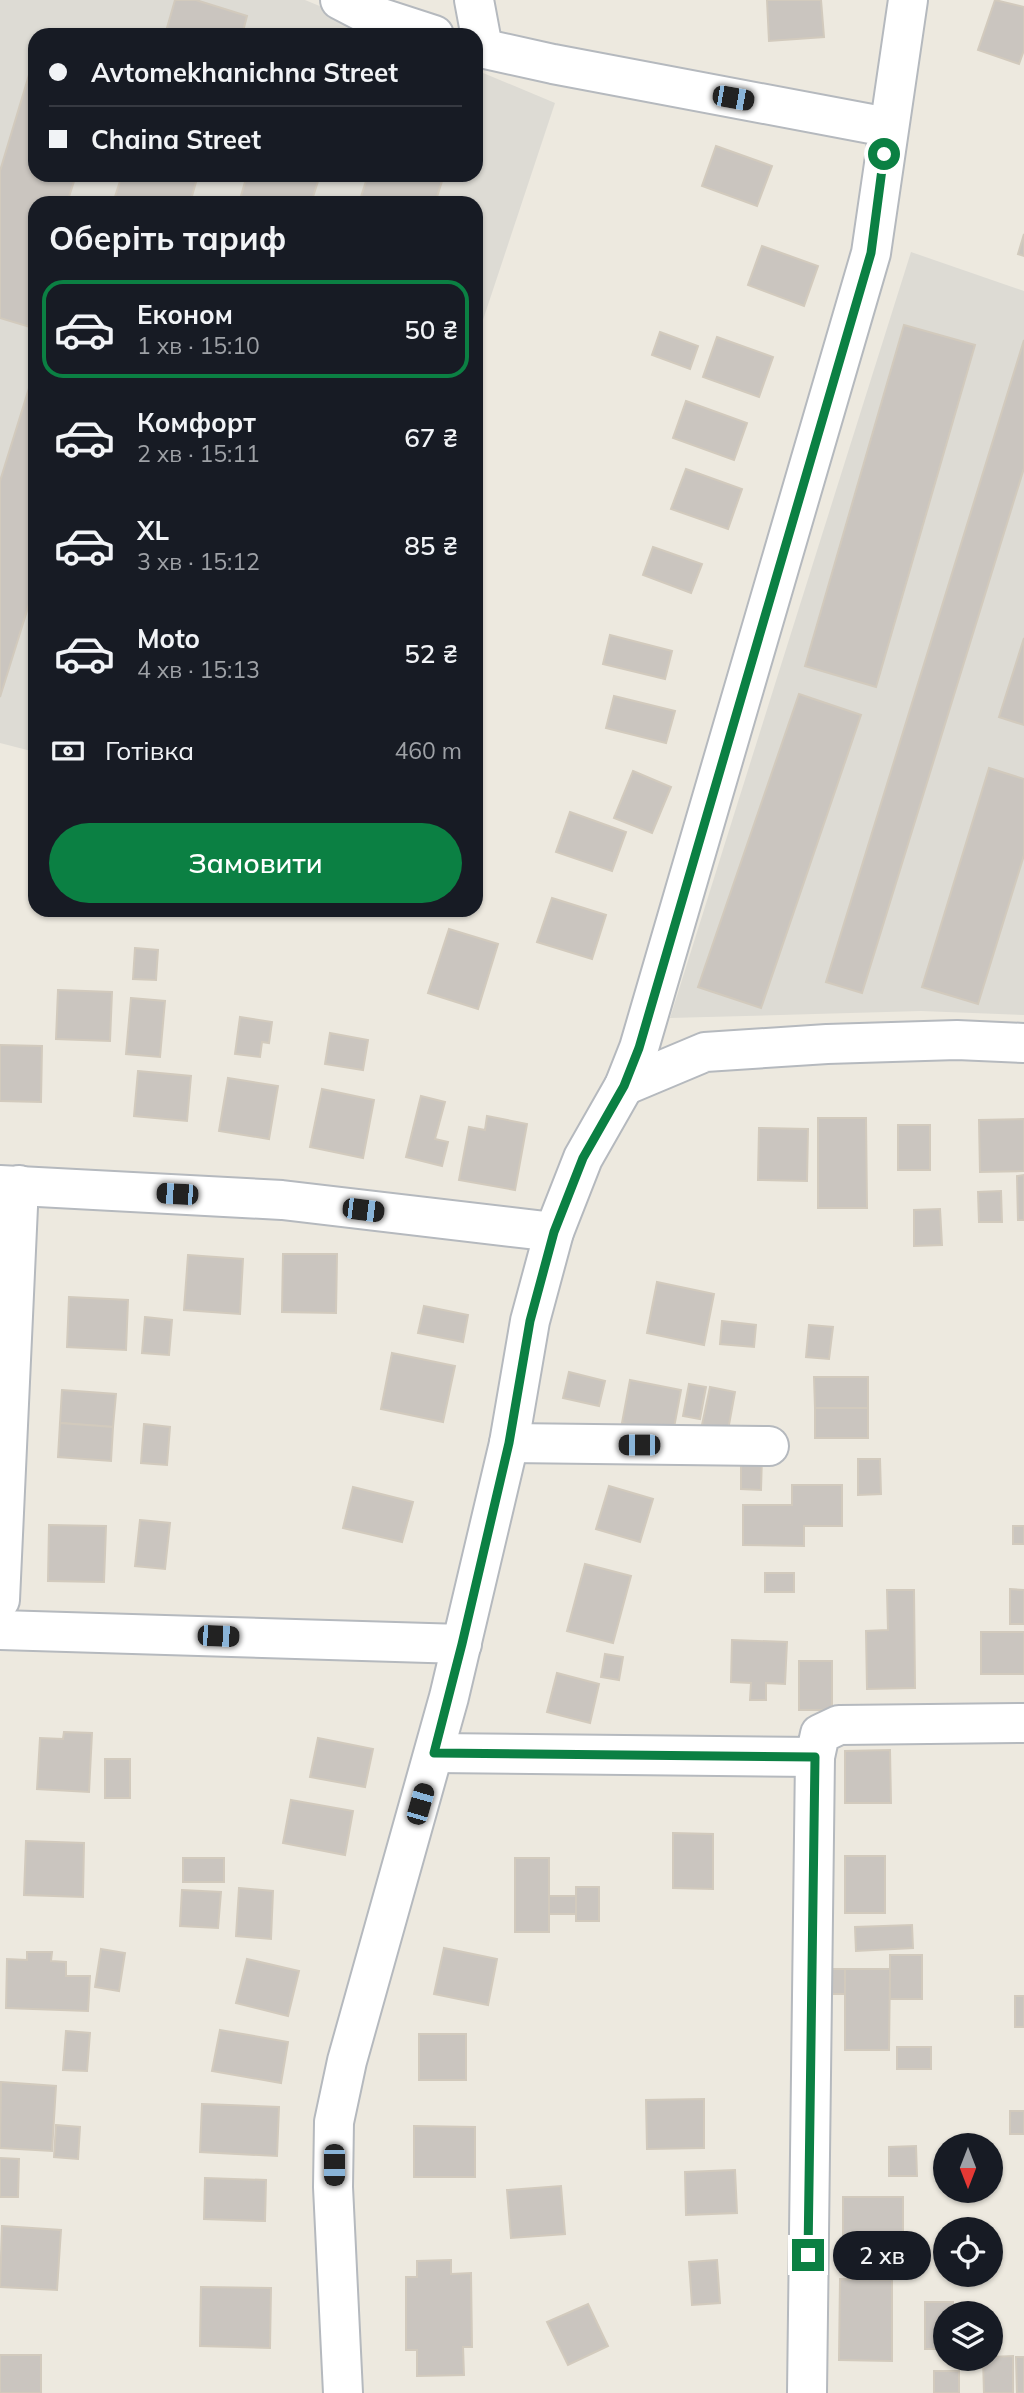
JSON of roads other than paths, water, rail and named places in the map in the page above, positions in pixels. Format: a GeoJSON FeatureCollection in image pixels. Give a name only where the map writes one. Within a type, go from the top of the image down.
{"type":"FeatureCollection","features":[{"type":"Feature","properties":{"kind":"street"},"geometry":{"type":"LineString","coordinates":[[340,0],[363,12],[412,28]]}},
{"type":"Feature","properties":{"kind":"street"},"geometry":{"type":"LineString","coordinates":[[474,0],[478,28]]}},
{"type":"Feature","properties":{"kind":"street"},"geometry":{"type":"LineString","coordinates":[[343,2393],[333,2187],[334,2122],[347,2061],[462,1644],[509,1443],[530,1321],[554,1232],[583,1158],[624,1086],[639,1048],[871,253],[887,127],[908,0]]}},
{"type":"Feature","properties":{"kind":"street"},"geometry":{"type":"LineString","coordinates":[[483,49],[887,127]]}},
{"type":"Feature","properties":{"kind":"street"},"geometry":{"type":"LineString","coordinates":[[624,1086],[705,1052],[827,1044],[957,1040],[1024,1043]]}},
{"type":"Feature","properties":{"kind":"street"},"geometry":{"type":"LineString","coordinates":[[0,1600],[10,1185],[282,1200],[554,1232]]}},
{"type":"Feature","properties":{"kind":"street"},"geometry":{"type":"LineString","coordinates":[[509,1443],[769,1446]]}},
{"type":"Feature","properties":{"kind":"street"},"geometry":{"type":"LineString","coordinates":[[0,1630],[462,1644]]}},
{"type":"Feature","properties":{"kind":"street"},"geometry":{"type":"LineString","coordinates":[[807,2393],[815,1757],[820,1734],[839,1725],[1024,1723]]}},
{"type":"Feature","properties":{"kind":"street"},"geometry":{"type":"LineString","coordinates":[[434,1753],[815,1757]]}}]}
